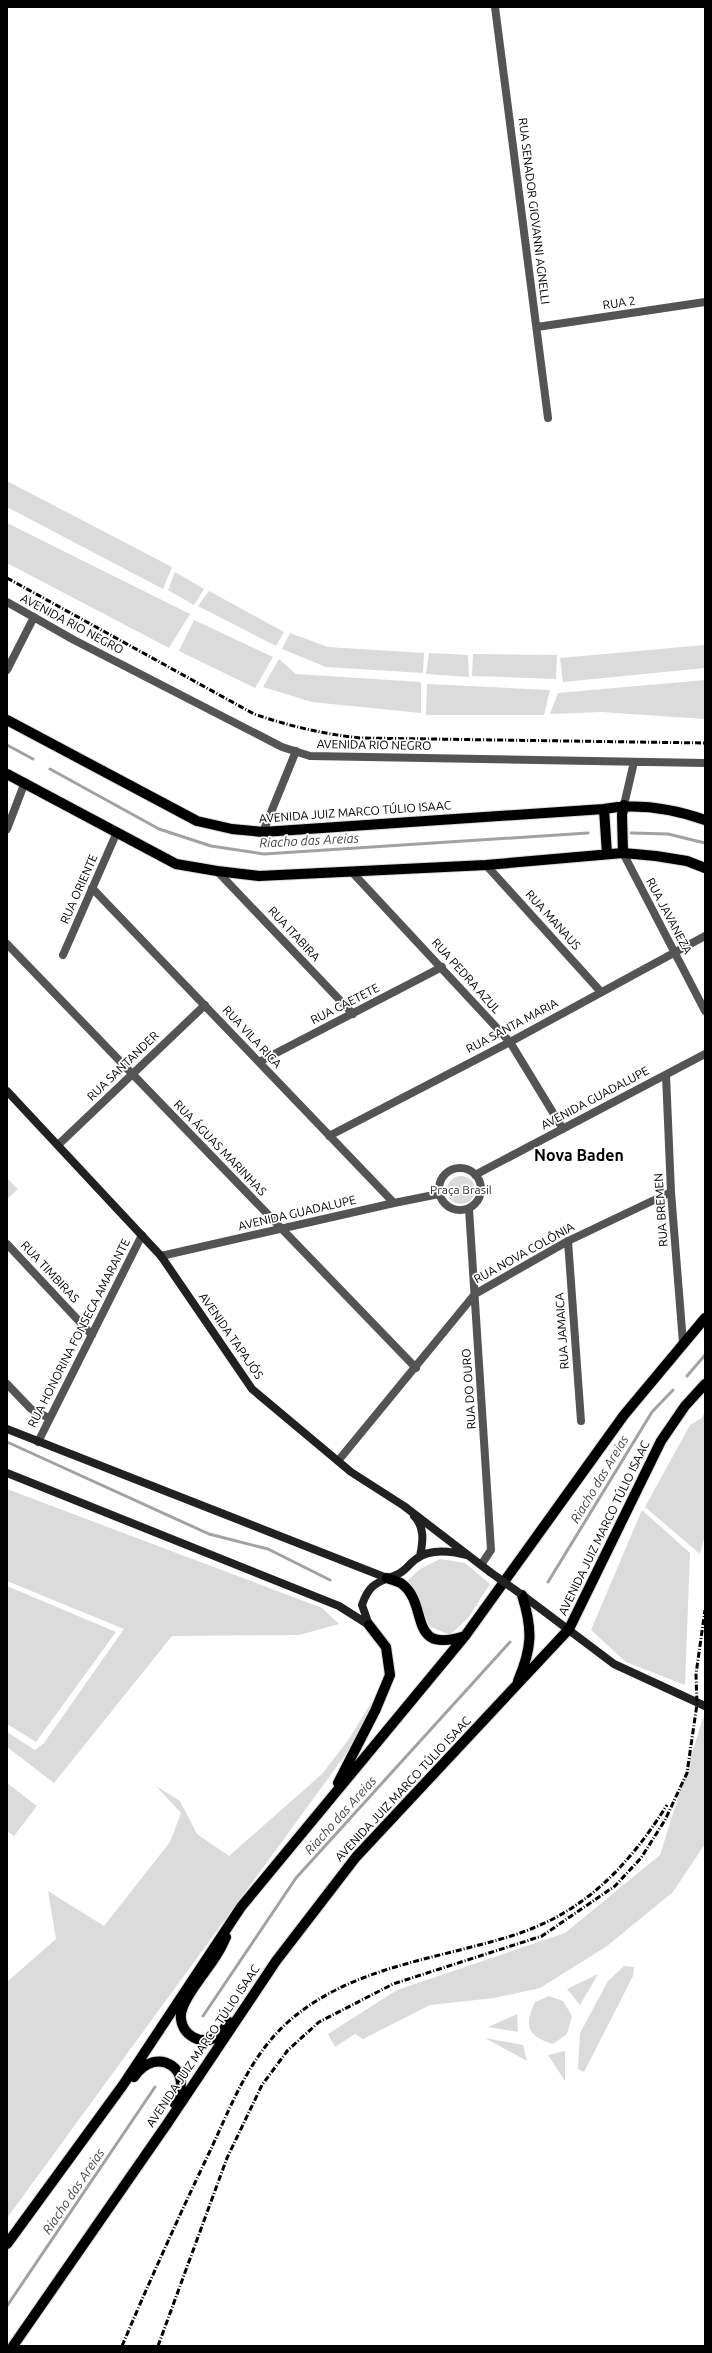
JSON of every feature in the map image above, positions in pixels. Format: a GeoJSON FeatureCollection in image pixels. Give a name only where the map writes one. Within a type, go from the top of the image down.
{"type":"FeatureCollection","features":[{"type":"Feature","properties":{"kind":"main road","name":"AVENIDA JUIZ MARCO TÚLIO ISAAC"},"geometry":{"type":"LineString","coordinates":[[7,720],[197,821],[232,830],[263,832],[604,809],[624,805],[662,809],[705,820]]}},
{"type":"Feature","properties":{"kind":"main road"},"geometry":{"type":"LineString","coordinates":[[7,774],[25,782],[176,864],[217,871],[260,876],[486,865],[623,853],[679,860],[705,868]]}},
{"type":"Feature","properties":{"kind":"main road"},"geometry":{"type":"LineString","coordinates":[[623,853],[622,815],[624,805]]}},
{"type":"Feature","properties":{"kind":"main road"},"geometry":{"type":"LineString","coordinates":[[604,809],[607,854]]}},
{"type":"Feature","properties":{"kind":"main road","name":"AVENIDA TAPAJÓS"},"geometry":{"type":"LineString","coordinates":[[7,1091],[161,1256],[252,1389],[338,1461],[404,1506],[520,1594]]}},
{"type":"Feature","properties":{"kind":"main road"},"geometry":{"type":"LineString","coordinates":[[7,2244],[123,2085],[241,1907],[465,1636],[624,1414],[705,1318]]}},
{"type":"Feature","properties":{"kind":"main road","name":"AVENIDA JUIZ MARCO TÚLIO ISAAC"},"geometry":{"type":"LineString","coordinates":[[13,2346],[136,2168],[273,1965],[356,1856],[569,1629],[662,1441],[685,1406],[705,1384]]}},
{"type":"Feature","properties":{"kind":"main road"},"geometry":{"type":"LineString","coordinates":[[7,1429],[401,1583],[409,1592],[423,1629],[430,1637],[440,1641],[449,1641],[465,1636]]}},
{"type":"Feature","properties":{"kind":"main road"},"geometry":{"type":"LineString","coordinates":[[7,1473],[339,1606],[369,1625]]}},
{"type":"Feature","properties":{"kind":"main road"},"geometry":{"type":"LineString","coordinates":[[404,1506],[419,1521],[423,1541],[420,1556]]}},
{"type":"Feature","properties":{"kind":"main road"},"geometry":{"type":"LineString","coordinates":[[328,1801],[375,1712],[390,1675],[386,1647],[369,1625],[362,1605],[366,1593],[372,1586],[406,1569],[420,1556],[444,1551],[471,1556]]}},
{"type":"Feature","properties":{"kind":"main road"},"geometry":{"type":"LineString","coordinates":[[520,1594],[569,1629],[589,1647],[614,1664],[705,1706]]}},
{"type":"Feature","properties":{"kind":"main road"},"geometry":{"type":"LineString","coordinates":[[514,1688],[525,1664],[531,1637],[529,1617],[520,1594]]}},
{"type":"Feature","properties":{"kind":"main road"},"geometry":{"type":"LineString","coordinates":[[241,1907],[217,1955],[183,2006],[180,2018],[184,2030],[193,2038],[205,2041],[217,2038],[254,1986],[273,1965]]}},
{"type":"Feature","properties":{"kind":"main road"},"geometry":{"type":"LineString","coordinates":[[76,2150],[100,2128],[139,2070],[148,2063],[160,2061],[171,2064],[179,2073],[182,2084],[180,2096],[153,2133],[136,2168]]}},
{"type":"Feature","properties":{"kind":"street","name":"RUA SENADOR GIOVANNI AGNELLI"},"geometry":{"type":"LineString","coordinates":[[495,7],[548,418]]}},
{"type":"Feature","properties":{"kind":"street","name":"RUA 2"},"geometry":{"type":"LineString","coordinates":[[537,327],[705,302]]}},
{"type":"Feature","properties":{"kind":"street","name":"AVENIDA RIO NEGRO"},"geometry":{"type":"LineString","coordinates":[[7,602],[282,747],[310,756],[705,763]]}},
{"type":"Feature","properties":{"kind":"street"},"geometry":{"type":"LineString","coordinates":[[7,670],[34,617]]}},
{"type":"Feature","properties":{"kind":"street"},"geometry":{"type":"LineString","coordinates":[[263,832],[296,751]]}},
{"type":"Feature","properties":{"kind":"street"},"geometry":{"type":"LineString","coordinates":[[624,805],[634,762]]}},
{"type":"Feature","properties":{"kind":"street"},"geometry":{"type":"LineString","coordinates":[[7,829],[25,782]]}},
{"type":"Feature","properties":{"kind":"street","name":"RUA ORIENTE"},"geometry":{"type":"LineString","coordinates":[[63,955],[117,832]]}},
{"type":"Feature","properties":{"kind":"street","name":"RUA JAVANEZA"},"geometry":{"type":"LineString","coordinates":[[623,853],[705,1011]]}},
{"type":"Feature","properties":{"kind":"street","name":"RUA MANAUS"},"geometry":{"type":"LineString","coordinates":[[486,865],[602,992]]}},
{"type":"Feature","properties":{"kind":"street","name":"RUA ITABIRA"},"geometry":{"type":"LineString","coordinates":[[217,871],[353,1014]]}},
{"type":"Feature","properties":{"kind":"street","name":"RUA PEDRA AZUL"},"geometry":{"type":"LineString","coordinates":[[351,871],[442,967],[510,1042],[563,1129]]}},
{"type":"Feature","properties":{"kind":"street","name":"RUA VILA RICA"},"geometry":{"type":"LineString","coordinates":[[92,888],[394,1203]]}},
{"type":"Feature","properties":{"kind":"street","name":"RUA SANTA MARIA"},"geometry":{"type":"LineString","coordinates":[[329,1136],[510,1042],[705,936]]}},
{"type":"Feature","properties":{"kind":"street","name":"RUA ÁGUAS MARINHAS"},"geometry":{"type":"LineString","coordinates":[[7,944],[416,1368]]}},
{"type":"Feature","properties":{"kind":"street","name":"RUA CAETETE"},"geometry":{"type":"LineString","coordinates":[[259,1062],[442,967]]}},
{"type":"Feature","properties":{"kind":"street","name":"RUA SANTANDER"},"geometry":{"type":"LineString","coordinates":[[58,1145],[205,1005]]}},
{"type":"Feature","properties":{"kind":"street","name":"AVENIDA GUADALUPE"},"geometry":{"type":"LineString","coordinates":[[475,1175],[705,1054]]}},
{"type":"Feature","properties":{"kind":"street","name":"RUA BREMEN"},"geometry":{"type":"LineString","coordinates":[[666,1075],[670,1192],[683,1343]]}},
{"type":"Feature","properties":{"kind":"street"},"geometry":{"type":"LineString","coordinates":[[463,1168],[475,1175],[479,1181],[480,1194],[474,1205],[469,1209],[463,1210],[451,1209],[446,1205],[439,1194],[440,1181],[450,1171],[463,1168]]}},
{"type":"Feature","properties":{"kind":"street","name":"RUA NOVA COLÔNIA"},"geometry":{"type":"LineString","coordinates":[[338,1461],[416,1368],[475,1294],[568,1241],[670,1192]]}},
{"type":"Feature","properties":{"kind":"street","name":"AVENIDA GUADALUPE"},"geometry":{"type":"LineString","coordinates":[[161,1256],[439,1194]]}},
{"type":"Feature","properties":{"kind":"street","name":"RUA DO OURO"},"geometry":{"type":"LineString","coordinates":[[469,1209],[491,1550],[481,1565]]}},
{"type":"Feature","properties":{"kind":"street","name":"RUA HONORINA FONSECA AMARANTE"},"geometry":{"type":"LineString","coordinates":[[38,1442],[142,1235]]}},
{"type":"Feature","properties":{"kind":"street","name":"RUA JAMAICA"},"geometry":{"type":"LineString","coordinates":[[568,1241],[581,1420]]}},
{"type":"Feature","properties":{"kind":"street","name":"RUA TIMBIRAS"},"geometry":{"type":"LineString","coordinates":[[7,1244],[92,1335]]}},
{"type":"Feature","properties":{"kind":"street"},"geometry":{"type":"LineString","coordinates":[[7,1384],[31,1409],[49,1418]]}},
{"type":"Feature","properties":{"kind":"green space"},"geometry":{"type":"Polygon","coordinates":[[[7,481],[172,567],[163,589],[7,507],[7,481]]]}},
{"type":"Feature","properties":{"kind":"green space"},"geometry":{"type":"Polygon","coordinates":[[[7,523],[190,614],[169,648],[7,563],[7,523]]]}},
{"type":"Feature","properties":{"kind":"green space"},"geometry":{"type":"Polygon","coordinates":[[[175,572],[204,589],[194,605],[168,590],[175,572]]]}},
{"type":"Feature","properties":{"kind":"green space"},"geometry":{"type":"Polygon","coordinates":[[[209,591],[284,632],[276,646],[198,606],[209,591]]]}},
{"type":"Feature","properties":{"kind":"green space"},"geometry":{"type":"Polygon","coordinates":[[[194,620],[273,657],[255,688],[179,651],[194,620]]]}},
{"type":"Feature","properties":{"kind":"green space"},"geometry":{"type":"Polygon","coordinates":[[[290,633],[328,647],[424,653],[423,673],[326,667],[282,649],[290,633]]]}},
{"type":"Feature","properties":{"kind":"green space"},"geometry":{"type":"Polygon","coordinates":[[[705,645],[705,668],[563,682],[560,658],[705,645]]]}},
{"type":"Feature","properties":{"kind":"green space"},"geometry":{"type":"Polygon","coordinates":[[[429,653],[468,655],[469,677],[426,674],[429,653]]]}},
{"type":"Feature","properties":{"kind":"green space"},"geometry":{"type":"Polygon","coordinates":[[[473,654],[557,655],[556,679],[472,676],[473,654]]]}},
{"type":"Feature","properties":{"kind":"green space"},"geometry":{"type":"Polygon","coordinates":[[[279,659],[296,674],[421,682],[421,713],[312,702],[263,687],[279,659]]]}},
{"type":"Feature","properties":{"kind":"green space"},"geometry":{"type":"Polygon","coordinates":[[[705,680],[705,719],[601,712],[550,714],[558,693],[705,680]]]}},
{"type":"Feature","properties":{"kind":"green space"},"geometry":{"type":"Polygon","coordinates":[[[427,684],[550,690],[544,715],[426,715],[427,684]]]}},
{"type":"Feature","properties":{"kind":"green space","name":"Praça Brasil"},"geometry":{"type":"Polygon","coordinates":[[[461,1176],[471,1180],[475,1190],[471,1200],[461,1204],[451,1200],[447,1190],[451,1180],[461,1176]]]}},
{"type":"Feature","properties":{"kind":"green space"},"geometry":{"type":"Polygon","coordinates":[[[7,1178],[18,1189],[7,1199],[7,1178]]]}},
{"type":"Feature","properties":{"kind":"green space"},"geometry":{"type":"Polygon","coordinates":[[[705,1411],[705,1535],[700,1554],[645,1507],[690,1425],[702,1418],[705,1411]]]}},
{"type":"Feature","properties":{"kind":"green space"},"geometry":{"type":"Polygon","coordinates":[[[7,1489],[322,1608],[339,1624],[299,1635],[172,1636],[54,1783],[7,1747],[7,1732],[35,1750],[44,1743],[124,1629],[7,1581],[7,1489]]]}},
{"type":"Feature","properties":{"kind":"green space"},"geometry":{"type":"Polygon","coordinates":[[[642,1510],[690,1553],[685,1685],[626,1662],[591,1630],[642,1510]]]}},
{"type":"Feature","properties":{"kind":"green space"},"geometry":{"type":"Polygon","coordinates":[[[440,1559],[465,1563],[490,1584],[468,1618],[450,1635],[429,1626],[417,1597],[407,1581],[420,1569],[440,1559]]]}},
{"type":"Feature","properties":{"kind":"green space"},"geometry":{"type":"Polygon","coordinates":[[[7,1586],[116,1632],[36,1742],[7,1724],[7,1586]]]}},
{"type":"Feature","properties":{"kind":"green space"},"geometry":{"type":"Polygon","coordinates":[[[374,1698],[354,1743],[7,2218],[7,1982],[56,1939],[48,1891],[104,1926],[170,1842],[181,1813],[156,1786],[180,1801],[197,1834],[229,1856],[322,1774],[349,1739],[374,1698]]]}},
{"type":"Feature","properties":{"kind":"green space"},"geometry":{"type":"Polygon","coordinates":[[[703,1718],[705,1719],[705,1844],[673,1892],[607,1946],[540,1988],[494,1998],[430,2005],[363,2039],[355,2034],[335,2047],[328,2034],[397,1990],[565,1933],[660,1855],[703,1718]]]}},
{"type":"Feature","properties":{"kind":"green space"},"geometry":{"type":"Polygon","coordinates":[[[7,1783],[37,1806],[14,1836],[7,1831],[7,1783]]]}},
{"type":"Feature","properties":{"kind":"green space"},"geometry":{"type":"Polygon","coordinates":[[[624,1966],[634,1967],[633,1976],[584,2072],[578,2069],[580,2033],[608,1981],[624,1966]]]}},
{"type":"Feature","properties":{"kind":"green space"},"geometry":{"type":"Polygon","coordinates":[[[598,1974],[580,2005],[567,1989],[598,1974]]]}},
{"type":"Feature","properties":{"kind":"green space"},"geometry":{"type":"Polygon","coordinates":[[[549,1996],[563,2001],[572,2016],[567,2034],[553,2044],[544,2041],[533,2034],[529,2024],[535,2002],[549,1996]]]}},
{"type":"Feature","properties":{"kind":"green space"},"geometry":{"type":"Polygon","coordinates":[[[517,2014],[518,2032],[488,2027],[517,2014]]]}},
{"type":"Feature","properties":{"kind":"green space"},"geometry":{"type":"Polygon","coordinates":[[[485,2038],[523,2045],[527,2061],[485,2038]]]}},
{"type":"Feature","properties":{"kind":"green space"},"geometry":{"type":"Polygon","coordinates":[[[565,2051],[565,2081],[548,2055],[565,2051]]]}},
{"type":"Feature","properties":{"kind":"waterway","name":"Riacho das Areias"},"geometry":{"type":"LineString","coordinates":[[7,745],[33,759]]}},
{"type":"Feature","properties":{"kind":"waterway","name":"Riacho das Areias"},"geometry":{"type":"LineString","coordinates":[[50,769],[159,829],[211,846],[264,854],[588,833]]}},
{"type":"Feature","properties":{"kind":"waterway","name":"Riacho das Areias"},"geometry":{"type":"LineString","coordinates":[[631,833],[668,834],[705,843]]}},
{"type":"Feature","properties":{"kind":"waterway","name":"Riacho das Areias"},"geometry":{"type":"LineString","coordinates":[[687,1376],[705,1355]]}},
{"type":"Feature","properties":{"kind":"waterway","name":"Riacho das Areias"},"geometry":{"type":"LineString","coordinates":[[548,1582],[652,1412],[673,1390]]}},
{"type":"Feature","properties":{"kind":"waterway"},"geometry":{"type":"LineString","coordinates":[[7,1442],[209,1534],[268,1549],[330,1580]]}},
{"type":"Feature","properties":{"kind":"waterway","name":"Riacho das Areias"},"geometry":{"type":"LineString","coordinates":[[203,2016],[296,1878],[510,1642]]}},
{"type":"Feature","properties":{"kind":"waterway","name":"Riacho das Areias"},"geometry":{"type":"LineString","coordinates":[[7,2306],[155,2087]]}},
{"type":"Feature","properties":{"kind":"railway"},"geometry":{"type":"LineString","coordinates":[[7,578],[254,714],[306,729],[360,738],[705,743]]}},
{"type":"Feature","properties":{"kind":"railway"},"geometry":{"type":"LineString","coordinates":[[158,2346],[227,2158],[262,2085],[288,2050],[319,2022],[393,1984],[542,1936],[615,1886],[641,1858],[665,1820],[687,1773],[697,1704],[696,1674],[705,1610]]}},
{"type":"Feature","properties":{"kind":"railway"},"geometry":{"type":"LineString","coordinates":[[122,2346],[176,2224],[242,2083],[262,2051],[288,2022],[312,2003],[338,1989],[366,1977],[394,1967],[511,1936],[537,1927],[560,1915],[582,1901],[601,1886],[619,1868],[636,1849],[667,1805]]}},
{"type":"Feature","properties":{"kind":"district","name":"Nova Baden"},"geometry":{"type":"Point","coordinates":[579,1155]}}]}
